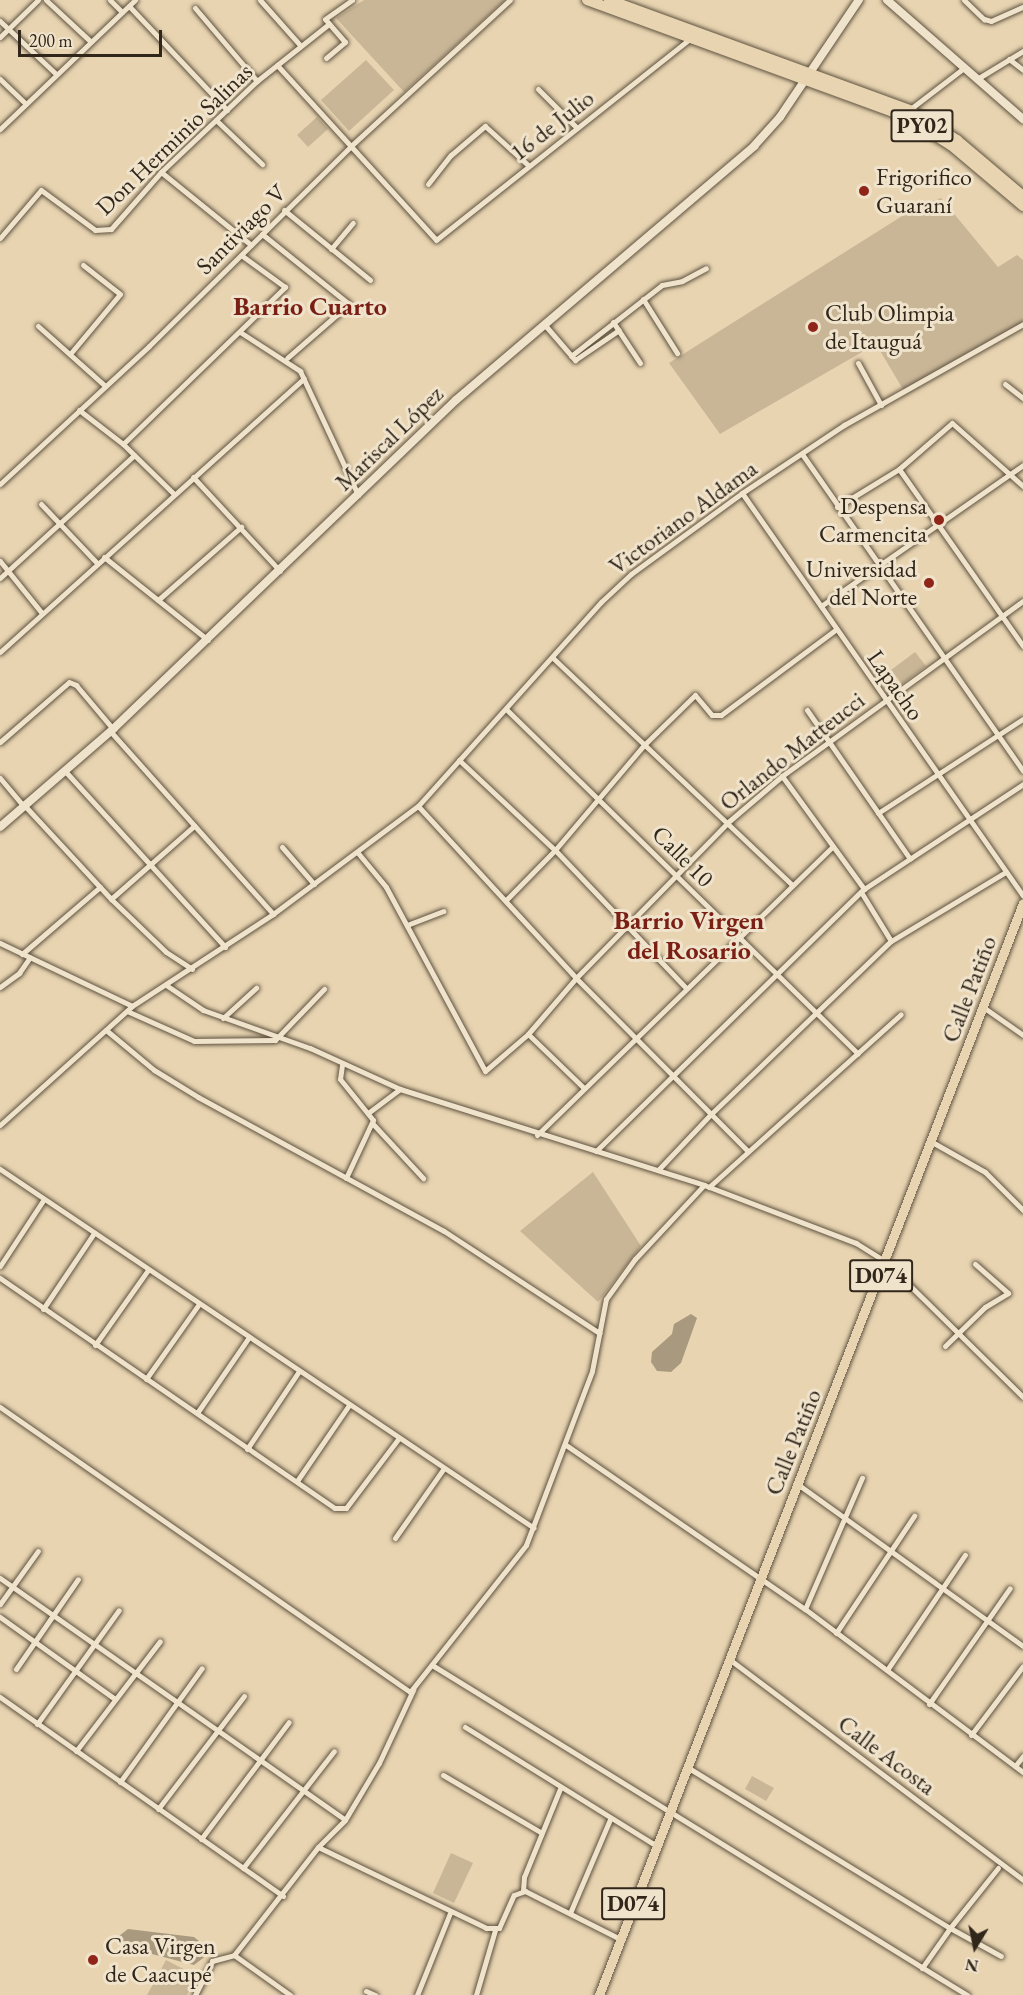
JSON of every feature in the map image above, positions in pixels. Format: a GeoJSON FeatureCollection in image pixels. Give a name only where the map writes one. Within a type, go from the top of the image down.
{"type":"FeatureCollection","features":[{"type":"Feature","properties":{"kind":"highway","name":"PY02"},"geometry":{"type":"LineString","coordinates":[[587,0],[691,38],[909,110],[957,140],[1021,197]]}},
{"type":"Feature","properties":{"kind":"highway","name":"PY02"},"geometry":{"type":"LineString","coordinates":[[609,0],[805,75],[924,127],[1021,197]]}},
{"type":"Feature","properties":{"kind":"main road","name":"Calle Patiño"},"geometry":{"type":"LineString","coordinates":[[599,1995],[667,1813],[760,1582],[796,1483],[886,1262],[983,1007],[1019,920],[1023,903]]}},
{"type":"Feature","properties":{"kind":"street"},"geometry":{"type":"LineString","coordinates":[[0,37],[38,0]]}},
{"type":"Feature","properties":{"kind":"street"},"geometry":{"type":"LineString","coordinates":[[46,0],[90,41]]}},
{"type":"Feature","properties":{"kind":"street"},"geometry":{"type":"LineString","coordinates":[[110,0],[122,12]]}},
{"type":"Feature","properties":{"kind":"street"},"geometry":{"type":"LineString","coordinates":[[0,129],[55,73],[135,0]]}},
{"type":"Feature","properties":{"kind":"street"},"geometry":{"type":"LineString","coordinates":[[260,0],[300,45]]}},
{"type":"Feature","properties":{"kind":"street","name":"Don Herminio Salinas"},"geometry":{"type":"LineString","coordinates":[[0,238],[41,190],[102,232],[116,225],[161,172],[257,81],[329,24],[326,19],[352,0]]}},
{"type":"Feature","properties":{"kind":"street","name":"Santiviago V"},"geometry":{"type":"LineString","coordinates":[[0,484],[242,255],[284,210],[351,146],[510,0]]}},
{"type":"Feature","properties":{"kind":"street","name":"Mariscal López"},"geometry":{"type":"LineString","coordinates":[[0,827],[112,730],[543,323],[754,146],[780,117],[805,75],[859,0]]}},
{"type":"Feature","properties":{"kind":"street"},"geometry":{"type":"LineString","coordinates":[[887,0],[1023,119]]}},
{"type":"Feature","properties":{"kind":"street"},"geometry":{"type":"LineString","coordinates":[[964,0],[991,21],[1023,7]]}},
{"type":"Feature","properties":{"kind":"street"},"geometry":{"type":"LineString","coordinates":[[129,6],[227,110]]}},
{"type":"Feature","properties":{"kind":"street"},"geometry":{"type":"LineString","coordinates":[[195,8],[257,81]]}},
{"type":"Feature","properties":{"kind":"street"},"geometry":{"type":"LineString","coordinates":[[0,21],[55,73]]}},
{"type":"Feature","properties":{"kind":"street"},"geometry":{"type":"LineString","coordinates":[[326,58],[345,42],[329,24]]}},
{"type":"Feature","properties":{"kind":"street","name":"16 de Julio"},"geometry":{"type":"LineString","coordinates":[[351,146],[436,240],[691,38]]}},
{"type":"Feature","properties":{"kind":"street"},"geometry":{"type":"LineString","coordinates":[[977,79],[1023,51]]}},
{"type":"Feature","properties":{"kind":"street"},"geometry":{"type":"LineString","coordinates":[[1009,59],[1023,70]]}},
{"type":"Feature","properties":{"kind":"street"},"geometry":{"type":"LineString","coordinates":[[277,65],[351,146]]}},
{"type":"Feature","properties":{"kind":"street"},"geometry":{"type":"LineString","coordinates":[[909,110],[964,68]]}},
{"type":"Feature","properties":{"kind":"street"},"geometry":{"type":"LineString","coordinates":[[0,79],[25,103]]}},
{"type":"Feature","properties":{"kind":"street"},"geometry":{"type":"LineString","coordinates":[[538,89],[577,128]]}},
{"type":"Feature","properties":{"kind":"street"},"geometry":{"type":"LineString","coordinates":[[216,120],[262,164]]}},
{"type":"Feature","properties":{"kind":"street"},"geometry":{"type":"LineString","coordinates":[[428,184],[451,155],[485,126],[528,166]]}},
{"type":"Feature","properties":{"kind":"street"},"geometry":{"type":"LineString","coordinates":[[161,172],[251,245]]}},
{"type":"Feature","properties":{"kind":"street"},"geometry":{"type":"LineString","coordinates":[[284,210],[370,279]]}},
{"type":"Feature","properties":{"kind":"street"},"geometry":{"type":"LineString","coordinates":[[332,249],[353,223]]}},
{"type":"Feature","properties":{"kind":"street"},"geometry":{"type":"LineString","coordinates":[[262,234],[349,304],[286,358]]}},
{"type":"Feature","properties":{"kind":"street"},"geometry":{"type":"LineString","coordinates":[[123,444],[285,287],[242,255]]}},
{"type":"Feature","properties":{"kind":"street"},"geometry":{"type":"LineString","coordinates":[[70,354],[120,294],[84,265]]}},
{"type":"Feature","properties":{"kind":"street"},"geometry":{"type":"LineString","coordinates":[[571,356],[663,285],[682,281],[705,268]]}},
{"type":"Feature","properties":{"kind":"street"},"geometry":{"type":"LineString","coordinates":[[643,299],[677,353]]}},
{"type":"Feature","properties":{"kind":"street"},"geometry":{"type":"LineString","coordinates":[[613,322],[640,363]]}},
{"type":"Feature","properties":{"kind":"street"},"geometry":{"type":"LineString","coordinates":[[543,323],[578,361],[619,330]]}},
{"type":"Feature","properties":{"kind":"street","name":"Victoriano Aldama"},"geometry":{"type":"LineString","coordinates":[[0,1125],[130,1008],[273,914],[358,853],[418,806],[631,574],[742,493],[802,454],[881,405],[1023,324]]}},
{"type":"Feature","properties":{"kind":"street"},"geometry":{"type":"LineString","coordinates":[[38,326],[105,386]]}},
{"type":"Feature","properties":{"kind":"street"},"geometry":{"type":"LineString","coordinates":[[240,332],[286,358],[304,378],[358,496]]}},
{"type":"Feature","properties":{"kind":"street"},"geometry":{"type":"LineString","coordinates":[[858,363],[881,405]]}},
{"type":"Feature","properties":{"kind":"street"},"geometry":{"type":"LineString","coordinates":[[0,652],[41,612],[304,378]]}},
{"type":"Feature","properties":{"kind":"street"},"geometry":{"type":"LineString","coordinates":[[1005,384],[1023,398]]}},
{"type":"Feature","properties":{"kind":"street"},"geometry":{"type":"LineString","coordinates":[[79,410],[123,444],[174,494]]}},
{"type":"Feature","properties":{"kind":"street"},"geometry":{"type":"LineString","coordinates":[[837,507],[899,469],[952,423],[1023,486]]}},
{"type":"Feature","properties":{"kind":"street"},"geometry":{"type":"LineString","coordinates":[[802,454],[1023,771]]}},
{"type":"Feature","properties":{"kind":"street"},"geometry":{"type":"LineString","coordinates":[[0,578],[134,455]]}},
{"type":"Feature","properties":{"kind":"street"},"geometry":{"type":"LineString","coordinates":[[821,606],[1023,465]]}},
{"type":"Feature","properties":{"kind":"street"},"geometry":{"type":"LineString","coordinates":[[899,469],[937,527],[1023,646]]}},
{"type":"Feature","properties":{"kind":"street"},"geometry":{"type":"LineString","coordinates":[[193,477],[280,571]]}},
{"type":"Feature","properties":{"kind":"street","name":"Lapacho"},"geometry":{"type":"LineString","coordinates":[[742,493],[1004,873],[1023,896]]}},
{"type":"Feature","properties":{"kind":"street"},"geometry":{"type":"LineString","coordinates":[[41,504],[97,563]]}},
{"type":"Feature","properties":{"kind":"street"},"geometry":{"type":"LineString","coordinates":[[158,600],[241,527]]}},
{"type":"Feature","properties":{"kind":"street"},"geometry":{"type":"LineString","coordinates":[[104,557],[208,640]]}},
{"type":"Feature","properties":{"kind":"street"},"geometry":{"type":"LineString","coordinates":[[0,561],[41,612]]}},
{"type":"Feature","properties":{"kind":"street","name":"Orlando Matteucci"},"geometry":{"type":"LineString","coordinates":[[408,925],[485,1071],[528,1034],[576,978],[727,823],[782,776],[1023,601]]}},
{"type":"Feature","properties":{"kind":"street"},"geometry":{"type":"LineString","coordinates":[[507,899],[555,850],[645,744],[695,695],[712,715],[721,715],[836,630]]}},
{"type":"Feature","properties":{"kind":"street"},"geometry":{"type":"LineString","coordinates":[[553,658],[791,884]]}},
{"type":"Feature","properties":{"kind":"street"},"geometry":{"type":"LineString","coordinates":[[0,742],[69,682],[76,685],[194,826],[273,914]]}},
{"type":"Feature","properties":{"kind":"street","name":"Calle 10"},"geometry":{"type":"LineString","coordinates":[[507,710],[677,874],[776,975],[858,1054]]}},
{"type":"Feature","properties":{"kind":"street"},"geometry":{"type":"LineString","coordinates":[[807,710],[910,859]]}},
{"type":"Feature","properties":{"kind":"street"},"geometry":{"type":"LineString","coordinates":[[878,813],[1023,720]]}},
{"type":"Feature","properties":{"kind":"street"},"geometry":{"type":"LineString","coordinates":[[459,760],[555,850],[626,928],[686,988]]}},
{"type":"Feature","properties":{"kind":"street"},"geometry":{"type":"LineString","coordinates":[[65,771],[152,862],[225,946]]}},
{"type":"Feature","properties":{"kind":"street"},"geometry":{"type":"LineString","coordinates":[[782,776],[862,891],[891,941]]}},
{"type":"Feature","properties":{"kind":"street"},"geometry":{"type":"LineString","coordinates":[[0,778],[111,899],[166,952],[192,969]]}},
{"type":"Feature","properties":{"kind":"street"},"geometry":{"type":"LineString","coordinates":[[596,1151],[862,891],[1023,784]]}},
{"type":"Feature","properties":{"kind":"street"},"geometry":{"type":"LineString","coordinates":[[418,806],[507,899],[576,978],[748,1151]]}},
{"type":"Feature","properties":{"kind":"street"},"geometry":{"type":"LineString","coordinates":[[111,899],[194,826]]}},
{"type":"Feature","properties":{"kind":"street"},"geometry":{"type":"LineString","coordinates":[[282,847],[314,884]]}},
{"type":"Feature","properties":{"kind":"street"},"geometry":{"type":"LineString","coordinates":[[537,1135],[737,936],[832,847]]}},
{"type":"Feature","properties":{"kind":"street"},"geometry":{"type":"LineString","coordinates":[[358,853],[386,887],[408,925],[443,911]]}},
{"type":"Feature","properties":{"kind":"street"},"geometry":{"type":"LineString","coordinates":[[658,1170],[711,1114],[891,941],[1004,873]]}},
{"type":"Feature","properties":{"kind":"street"},"geometry":{"type":"LineString","coordinates":[[22,954],[100,887]]}},
{"type":"Feature","properties":{"kind":"street"},"geometry":{"type":"LineString","coordinates":[[0,943],[194,1041],[277,1038],[324,989]]}},
{"type":"Feature","properties":{"kind":"street"},"geometry":{"type":"LineString","coordinates":[[0,987],[19,973],[30,957]]}},
{"type":"Feature","properties":{"kind":"street"},"geometry":{"type":"LineString","coordinates":[[166,985],[203,1010],[310,1048],[342,1065],[400,1089],[537,1135],[706,1186],[856,1243],[886,1262],[1023,1397]]}},
{"type":"Feature","properties":{"kind":"street"},"geometry":{"type":"LineString","coordinates":[[223,1018],[255,988]]}},
{"type":"Feature","properties":{"kind":"street"},"geometry":{"type":"LineString","coordinates":[[983,1007],[1023,1035]]}},
{"type":"Feature","properties":{"kind":"street"},"geometry":{"type":"LineString","coordinates":[[195,1995],[212,1961],[234,1955],[283,1896],[318,1847],[345,1820],[379,1763],[414,1688],[518,1558],[534,1527],[566,1446],[592,1371],[603,1309],[611,1291],[706,1186],[901,1014]]}},
{"type":"Feature","properties":{"kind":"street"},"geometry":{"type":"LineString","coordinates":[[106,1030],[154,1070],[198,1098],[444,1231],[599,1333]]}},
{"type":"Feature","properties":{"kind":"street"},"geometry":{"type":"LineString","coordinates":[[528,1034],[584,1088]]}},
{"type":"Feature","properties":{"kind":"street"},"geometry":{"type":"LineString","coordinates":[[342,1065],[340,1079],[368,1113],[373,1124],[423,1178]]}},
{"type":"Feature","properties":{"kind":"street"},"geometry":{"type":"LineString","coordinates":[[368,1113],[400,1089]]}},
{"type":"Feature","properties":{"kind":"street"},"geometry":{"type":"LineString","coordinates":[[346,1178],[373,1124]]}},
{"type":"Feature","properties":{"kind":"street"},"geometry":{"type":"LineString","coordinates":[[932,1142],[985,1172],[1023,1210]]}},
{"type":"Feature","properties":{"kind":"street"},"geometry":{"type":"LineString","coordinates":[[0,1169],[534,1527]]}},
{"type":"Feature","properties":{"kind":"street"},"geometry":{"type":"LineString","coordinates":[[0,1266],[44,1199]]}},
{"type":"Feature","properties":{"kind":"street"},"geometry":{"type":"LineString","coordinates":[[43,1309],[94,1233]]}},
{"type":"Feature","properties":{"kind":"street"},"geometry":{"type":"LineString","coordinates":[[945,1346],[985,1307],[1008,1293],[975,1264]]}},
{"type":"Feature","properties":{"kind":"street"},"geometry":{"type":"LineString","coordinates":[[95,1345],[148,1270]]}},
{"type":"Feature","properties":{"kind":"street"},"geometry":{"type":"LineString","coordinates":[[0,1278],[247,1449],[342,1510],[399,1438]]}},
{"type":"Feature","properties":{"kind":"street"},"geometry":{"type":"LineString","coordinates":[[146,1379],[199,1304]]}},
{"type":"Feature","properties":{"kind":"street"},"geometry":{"type":"LineString","coordinates":[[197,1413],[249,1337]]}},
{"type":"Feature","properties":{"kind":"street"},"geometry":{"type":"LineString","coordinates":[[247,1449],[299,1371]]}},
{"type":"Feature","properties":{"kind":"street"},"geometry":{"type":"LineString","coordinates":[[297,1481],[349,1405]]}},
{"type":"Feature","properties":{"kind":"street"},"geometry":{"type":"LineString","coordinates":[[0,1407],[406,1691],[414,1688]]}},
{"type":"Feature","properties":{"kind":"street"},"geometry":{"type":"LineString","coordinates":[[566,1446],[760,1582],[805,1609],[929,1704],[1023,1772]]}},
{"type":"Feature","properties":{"kind":"street"},"geometry":{"type":"LineString","coordinates":[[395,1538],[444,1468]]}},
{"type":"Feature","properties":{"kind":"street"},"geometry":{"type":"LineString","coordinates":[[805,1609],[862,1478]]}},
{"type":"Feature","properties":{"kind":"street"},"geometry":{"type":"LineString","coordinates":[[796,1483],[1023,1646]]}},
{"type":"Feature","properties":{"kind":"street"},"geometry":{"type":"LineString","coordinates":[[836,1633],[914,1516]]}},
{"type":"Feature","properties":{"kind":"street"},"geometry":{"type":"LineString","coordinates":[[0,1604],[38,1551]]}},
{"type":"Feature","properties":{"kind":"street"},"geometry":{"type":"LineString","coordinates":[[887,1670],[965,1555]]}},
{"type":"Feature","properties":{"kind":"street"},"geometry":{"type":"LineString","coordinates":[[0,1578],[345,1820]]}},
{"type":"Feature","properties":{"kind":"street"},"geometry":{"type":"LineString","coordinates":[[16,1669],[78,1579]]}},
{"type":"Feature","properties":{"kind":"street"},"geometry":{"type":"LineString","coordinates":[[929,1704],[1010,1588]]}},
{"type":"Feature","properties":{"kind":"street"},"geometry":{"type":"LineString","coordinates":[[37,1724],[119,1610]]}},
{"type":"Feature","properties":{"kind":"street"},"geometry":{"type":"LineString","coordinates":[[0,1617],[115,1699]]}},
{"type":"Feature","properties":{"kind":"street"},"geometry":{"type":"LineString","coordinates":[[76,1751],[160,1641]]}},
{"type":"Feature","properties":{"kind":"street","name":"Calle Acosta"},"geometry":{"type":"LineString","coordinates":[[729,1659],[1023,1880]]}},
{"type":"Feature","properties":{"kind":"street"},"geometry":{"type":"LineString","coordinates":[[432,1665],[667,1813],[967,1995]]}},
{"type":"Feature","properties":{"kind":"street"},"geometry":{"type":"LineString","coordinates":[[971,1735],[1023,1666]]}},
{"type":"Feature","properties":{"kind":"street"},"geometry":{"type":"LineString","coordinates":[[120,1782],[202,1668]]}},
{"type":"Feature","properties":{"kind":"street"},"geometry":{"type":"LineString","coordinates":[[158,1809],[244,1696]]}},
{"type":"Feature","properties":{"kind":"street"},"geometry":{"type":"LineString","coordinates":[[0,1697],[283,1896]]}},
{"type":"Feature","properties":{"kind":"street"},"geometry":{"type":"LineString","coordinates":[[201,1839],[289,1722]]}},
{"type":"Feature","properties":{"kind":"street"},"geometry":{"type":"LineString","coordinates":[[465,1727],[560,1789],[655,1845]]}},
{"type":"Feature","properties":{"kind":"street"},"geometry":{"type":"LineString","coordinates":[[243,1868],[334,1750]]}},
{"type":"Feature","properties":{"kind":"street"},"geometry":{"type":"LineString","coordinates":[[1015,1766],[1023,1756]]}},
{"type":"Feature","properties":{"kind":"street"},"geometry":{"type":"LineString","coordinates":[[686,1766],[950,1928],[1001,1956]]}},
{"type":"Feature","properties":{"kind":"street"},"geometry":{"type":"LineString","coordinates":[[443,1774],[540,1832]]}},
{"type":"Feature","properties":{"kind":"street"},"geometry":{"type":"LineString","coordinates":[[523,1891],[524,1877],[540,1832],[560,1789]]}},
{"type":"Feature","properties":{"kind":"street"},"geometry":{"type":"LineString","coordinates":[[570,1913],[610,1819]]}},
{"type":"Feature","properties":{"kind":"street"},"geometry":{"type":"LineString","coordinates":[[318,1847],[450,1913],[495,1930]]}},
{"type":"Feature","properties":{"kind":"street"},"geometry":{"type":"LineString","coordinates":[[921,1968],[998,1868]]}},
{"type":"Feature","properties":{"kind":"street"},"geometry":{"type":"LineString","coordinates":[[476,1995],[495,1930],[503,1925],[514,1895],[523,1891],[620,1938]]}},
{"type":"Feature","properties":{"kind":"street"},"geometry":{"type":"LineString","coordinates":[[417,1995],[450,1913]]}},
{"type":"Feature","properties":{"kind":"street"},"geometry":{"type":"LineString","coordinates":[[234,1955],[290,1995]]}},
{"type":"Feature","properties":{"kind":"street"},"geometry":{"type":"LineString","coordinates":[[366,1991],[375,1995]]}},
{"type":"Feature","properties":{"kind":"shaded area"},"geometry":{"type":"Polygon","coordinates":[[[364,0],[505,0],[404,92],[336,18],[364,0]]]}},
{"type":"Feature","properties":{"kind":"shaded area"},"geometry":{"type":"Polygon","coordinates":[[[366,60],[394,90],[349,131],[321,100],[366,60]]]}},
{"type":"Feature","properties":{"kind":"shaded area"},"geometry":{"type":"Polygon","coordinates":[[[317,117],[328,129],[308,147],[297,135],[317,117]]]}},
{"type":"Feature","properties":{"kind":"shaded area","name":"Club Olimpia de Itauguá"},"geometry":{"type":"Polygon","coordinates":[[[941,198],[998,267],[1017,255],[1023,260],[1023,321],[1015,331],[904,391],[876,344],[720,434],[669,363],[918,206],[941,198]]]}},
{"type":"Feature","properties":{"kind":"shaded area"},"geometry":{"type":"Polygon","coordinates":[[[915,652],[926,666],[902,684],[891,670],[915,652]]]}},
{"type":"Feature","properties":{"kind":"shaded area"},"geometry":{"type":"Polygon","coordinates":[[[593,1172],[641,1246],[598,1302],[520,1231],[593,1172]]]}},
{"type":"Feature","properties":{"kind":"shaded area"},"geometry":{"type":"Polygon","coordinates":[[[691,1314],[697,1318],[681,1363],[671,1372],[657,1371],[651,1362],[652,1352],[672,1334],[674,1324],[691,1314]]]}},
{"type":"Feature","properties":{"kind":"shaded area"},"geometry":{"type":"Polygon","coordinates":[[[752,1776],[774,1788],[766,1801],[745,1789],[752,1776]]]}},
{"type":"Feature","properties":{"kind":"shaded area"},"geometry":{"type":"Polygon","coordinates":[[[451,1853],[473,1863],[454,1903],[433,1893],[451,1853]]]}},
{"type":"Feature","properties":{"kind":"shaded area"},"geometry":{"type":"Polygon","coordinates":[[[128,1929],[194,1937],[204,1945],[207,1955],[194,1965],[152,1954],[138,1943],[120,1941],[119,1936],[128,1929]]]}},
{"type":"Feature","properties":{"kind":"shaded area"},"geometry":{"type":"Polygon","coordinates":[[[166,1960],[197,1976],[187,1995],[147,1995],[166,1960]]]}},
{"type":"Feature","properties":{"kind":"place","name":"Frigorifico Guaraní"},"geometry":{"type":"Point","coordinates":[864,191]}},
{"type":"Feature","properties":{"kind":"place","name":"Club Olimpia de Itauguá"},"geometry":{"type":"Point","coordinates":[813,327]}},
{"type":"Feature","properties":{"kind":"place","name":"Despensa Carmencita"},"geometry":{"type":"Point","coordinates":[939,520]}},
{"type":"Feature","properties":{"kind":"place","name":"Universidad del Norte"},"geometry":{"type":"Point","coordinates":[929,583]}},
{"type":"Feature","properties":{"kind":"place","name":"Casa Virgen de Caacupé"},"geometry":{"type":"Point","coordinates":[93,1960]}},
{"type":"Feature","properties":{"kind":"district","name":"Barrio Cuarto"},"geometry":{"type":"Point","coordinates":[310,307]}},
{"type":"Feature","properties":{"kind":"district","name":"Barrio Virgen del Rosario"},"geometry":{"type":"Point","coordinates":[689,936]}}]}
